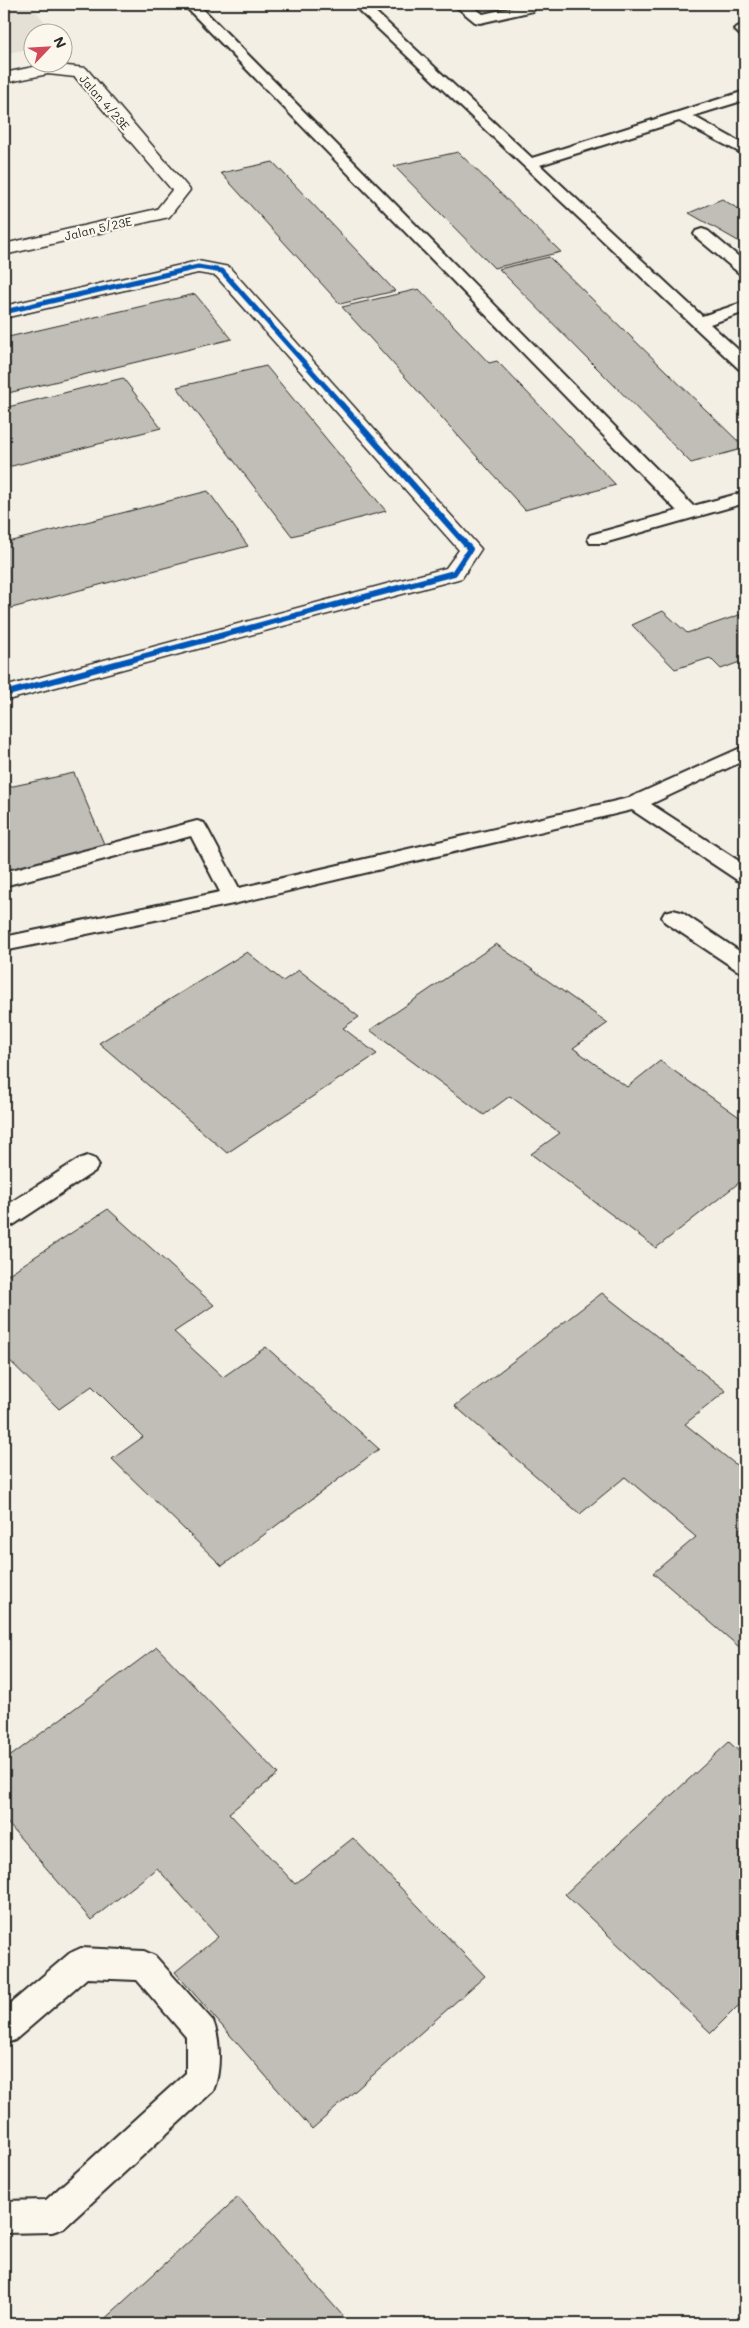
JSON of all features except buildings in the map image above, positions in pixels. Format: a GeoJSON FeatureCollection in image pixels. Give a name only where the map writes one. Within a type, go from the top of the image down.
{"type":"FeatureCollection","features":[{"type":"Feature","properties":{"kind":"street","name":"Jalan 4/23E"},"geometry":{"type":"LineString","coordinates":[[4,78],[48,69],[80,72],[181,190]]}},
{"type":"Feature","properties":{"kind":"street","name":"Jalan 5/23E"},"geometry":{"type":"LineString","coordinates":[[4,250],[163,213],[181,190]]}},
{"type":"Feature","properties":{"kind":"street"},"geometry":{"type":"LineString","coordinates":[[4,312],[198,267],[222,271],[470,549],[454,573],[4,694]]}},
{"type":"Feature","properties":{"kind":"lane"},"geometry":{"type":"LineString","coordinates":[[190,4],[689,512]]}},
{"type":"Feature","properties":{"kind":"lane"},"geometry":{"type":"LineString","coordinates":[[359,4],[745,365]]}},
{"type":"Feature","properties":{"kind":"lane"},"geometry":{"type":"LineString","coordinates":[[460,4],[480,19],[528,8]]}},
{"type":"Feature","properties":{"kind":"lane"},"geometry":{"type":"LineString","coordinates":[[531,163],[745,94]]}},
{"type":"Feature","properties":{"kind":"lane"},"geometry":{"type":"LineString","coordinates":[[680,115],[745,151]]}},
{"type":"Feature","properties":{"kind":"lane"},"geometry":{"type":"LineString","coordinates":[[702,234],[745,270]]}},
{"type":"Feature","properties":{"kind":"lane"},"geometry":{"type":"LineString","coordinates":[[699,322],[745,307]]}},
{"type":"Feature","properties":{"kind":"lane"},"geometry":{"type":"LineString","coordinates":[[597,539],[745,497]]}},
{"type":"Feature","properties":{"kind":"lane"},"geometry":{"type":"LineString","coordinates":[[4,944],[233,898],[635,803],[745,752]]}},
{"type":"Feature","properties":{"kind":"lane"},"geometry":{"type":"LineString","coordinates":[[635,803],[745,875]]}},
{"type":"Feature","properties":{"kind":"lane"},"geometry":{"type":"LineString","coordinates":[[4,879],[197,828],[233,898]]}},
{"type":"Feature","properties":{"kind":"lane"},"geometry":{"type":"LineString","coordinates":[[673,917],[745,965]]}},
{"type":"Feature","properties":{"kind":"lane"},"geometry":{"type":"LineString","coordinates":[[4,1219],[87,1165]]}},
{"type":"Feature","properties":{"kind":"lane"},"geometry":{"type":"LineString","coordinates":[[4,2029],[81,1963],[144,1966],[202,2032],[202,2080],[52,2216],[4,2217]]}},
{"type":"Feature","properties":{"kind":"shaded area"},"geometry":{"type":"Polygon","coordinates":[[[4,4],[30,4],[45,22],[22,22],[22,50],[4,54],[4,4]]]}},
{"type":"Feature","properties":{"kind":"cycle path"},"geometry":{"type":"LineString","coordinates":[[4,312],[198,267],[222,271],[470,549],[454,573],[4,694]]}}]}
